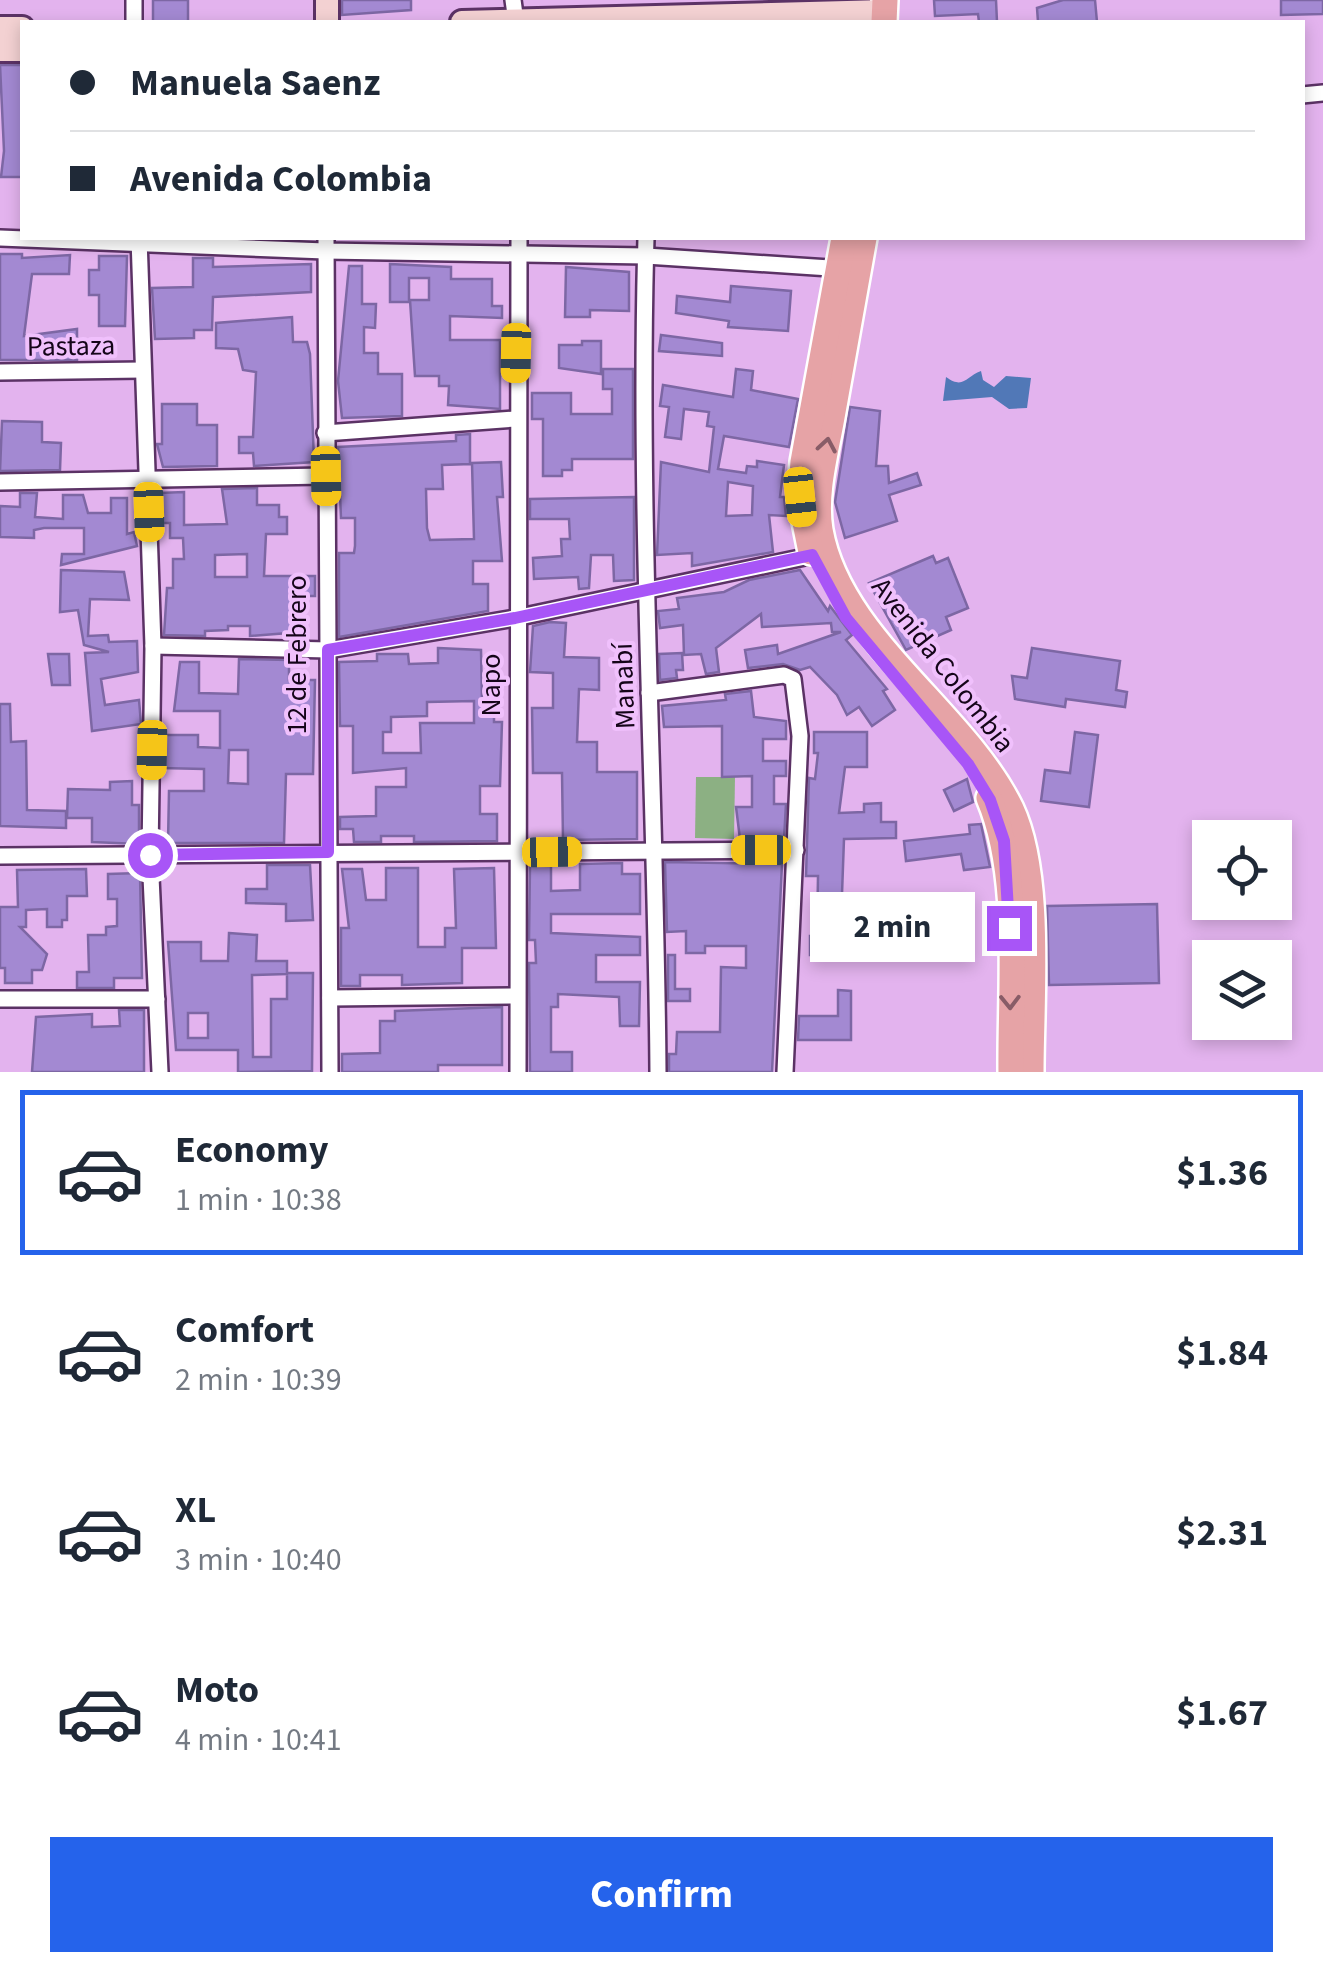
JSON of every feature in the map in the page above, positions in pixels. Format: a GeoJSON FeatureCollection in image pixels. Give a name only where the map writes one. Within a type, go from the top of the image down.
{"type":"FeatureCollection","features":[{"type":"Feature","properties":{"kind":"main road"},"geometry":{"type":"LineString","coordinates":[[545,20],[647,13],[885,11]]}},
{"type":"Feature","properties":{"kind":"main road","name":"Avenida Colombia"},"geometry":{"type":"LineString","coordinates":[[844,240],[848,270],[820,485],[819,554],[846,618],[968,764],[990,800],[1004,841],[1008,892],[1010,1072]]}},
{"type":"Feature","properties":{"kind":"main road","name":"Avenida Colombia"},"geometry":{"type":"LineString","coordinates":[[848,270],[863,240]]}},
{"type":"Feature","properties":{"kind":"main road","name":"Avenida Colombia"},"geometry":{"type":"LineString","coordinates":[[819,554],[858,611],[993,777],[1012,810],[1028,873],[1031,1072]]}},
{"type":"Feature","properties":{"kind":"street"},"geometry":{"type":"LineString","coordinates":[[160,1072],[150,855],[153,646],[139,240],[518,246],[848,270]]}},
{"type":"Feature","properties":{"kind":"street","name":"Manabí"},"geometry":{"type":"LineString","coordinates":[[646,240],[646,589],[656,849],[658,1072]]}},
{"type":"Feature","properties":{"kind":"street","name":"12 de Febrero"},"geometry":{"type":"LineString","coordinates":[[326,244],[330,1072]]}},
{"type":"Feature","properties":{"kind":"street","name":"Napo"},"geometry":{"type":"LineString","coordinates":[[518,246],[518,1072]]}},
{"type":"Feature","properties":{"kind":"street","name":"Pastaza"},"geometry":{"type":"LineString","coordinates":[[0,372],[142,370]]}},
{"type":"Feature","properties":{"kind":"street"},"geometry":{"type":"LineString","coordinates":[[325,433],[515,420]]}},
{"type":"Feature","properties":{"kind":"street"},"geometry":{"type":"LineString","coordinates":[[0,482],[326,476]]}},
{"type":"Feature","properties":{"kind":"street"},"geometry":{"type":"LineString","coordinates":[[153,646],[328,650],[515,618],[819,554]]}},
{"type":"Feature","properties":{"kind":"street"},"geometry":{"type":"LineString","coordinates":[[649,693],[790,676],[800,736],[785,1072]]}},
{"type":"Feature","properties":{"kind":"street"},"geometry":{"type":"LineString","coordinates":[[0,856],[796,850]]}},
{"type":"Feature","properties":{"kind":"street"},"geometry":{"type":"LineString","coordinates":[[330,998],[517,996]]}},
{"type":"Feature","properties":{"kind":"street"},"geometry":{"type":"LineString","coordinates":[[0,999],[156,999]]}},
{"type":"Feature","properties":{"kind":"green space"},"geometry":{"type":"Polygon","coordinates":[[[696,777],[735,777],[734,839],[695,838],[696,777]]]}},
{"type":"Feature","properties":{"kind":"water"},"geometry":{"type":"Polygon","coordinates":[[[981,371],[983,380],[994,387],[1006,376],[1031,378],[1027,408],[1009,409],[992,397],[943,401],[946,377],[961,382],[981,371]]]}},
{"type":"Feature","properties":{"kind":"building"},"geometry":{"type":"Polygon","coordinates":[[[153,0],[188,0],[188,20],[153,20],[153,0]]]}},
{"type":"Feature","properties":{"kind":"building"},"geometry":{"type":"Polygon","coordinates":[[[342,0],[411,0],[411,10],[342,15],[342,0]]]}},
{"type":"Feature","properties":{"kind":"building"},"geometry":{"type":"Polygon","coordinates":[[[934,0],[996,0],[997,20],[979,20],[978,14],[935,16],[934,0]]]}},
{"type":"Feature","properties":{"kind":"building"},"geometry":{"type":"Polygon","coordinates":[[[1063,0],[1095,0],[1097,20],[1038,20],[1037,8],[1063,0]]]}},
{"type":"Feature","properties":{"kind":"building"},"geometry":{"type":"Polygon","coordinates":[[[1281,0],[1323,0],[1323,14],[1281,15],[1281,0]]]}},
{"type":"Feature","properties":{"kind":"building"},"geometry":{"type":"Polygon","coordinates":[[[0,65],[20,65],[20,177],[1,177],[4,151],[0,65]]]}},
{"type":"Feature","properties":{"kind":"building"},"geometry":{"type":"Polygon","coordinates":[[[0,254],[22,254],[22,258],[70,255],[69,274],[32,274],[24,336],[77,329],[77,360],[0,360],[0,254]]]}},
{"type":"Feature","properties":{"kind":"building"},"geometry":{"type":"Polygon","coordinates":[[[99,256],[127,256],[125,326],[99,326],[99,295],[89,295],[89,270],[99,270],[99,256]]]}},
{"type":"Feature","properties":{"kind":"building"},"geometry":{"type":"Polygon","coordinates":[[[193,258],[213,258],[213,267],[311,264],[311,292],[213,297],[212,330],[194,330],[194,338],[155,339],[152,288],[193,287],[193,258]]]}},
{"type":"Feature","properties":{"kind":"building"},"geometry":{"type":"Polygon","coordinates":[[[390,264],[451,267],[451,279],[492,279],[492,306],[502,306],[502,318],[450,316],[450,340],[500,340],[500,409],[448,405],[449,386],[439,386],[439,376],[415,376],[410,300],[429,300],[429,278],[409,278],[409,302],[390,302],[390,264]]]}},
{"type":"Feature","properties":{"kind":"building"},"geometry":{"type":"Polygon","coordinates":[[[349,266],[362,266],[362,304],[376,304],[375,328],[364,327],[364,353],[378,353],[378,374],[402,374],[402,416],[342,418],[338,381],[349,266]]]}},
{"type":"Feature","properties":{"kind":"building"},"geometry":{"type":"Polygon","coordinates":[[[566,267],[629,272],[629,311],[590,310],[590,317],[565,317],[566,267]]]}},
{"type":"Feature","properties":{"kind":"building"},"geometry":{"type":"Polygon","coordinates":[[[731,286],[791,291],[788,331],[728,327],[729,321],[676,313],[677,296],[730,302],[731,286]]]}},
{"type":"Feature","properties":{"kind":"building"},"geometry":{"type":"Polygon","coordinates":[[[292,317],[293,342],[307,342],[310,354],[314,462],[254,466],[253,453],[239,453],[239,437],[253,437],[256,372],[243,370],[238,349],[216,348],[216,323],[292,317]]]}},
{"type":"Feature","properties":{"kind":"building"},"geometry":{"type":"Polygon","coordinates":[[[661,335],[722,343],[722,356],[659,351],[661,335]]]}},
{"type":"Feature","properties":{"kind":"building"},"geometry":{"type":"Polygon","coordinates":[[[582,341],[601,341],[601,374],[559,368],[559,345],[582,345],[582,341]]]}},
{"type":"Feature","properties":{"kind":"building"},"geometry":{"type":"Polygon","coordinates":[[[603,369],[633,369],[633,459],[572,459],[572,470],[562,470],[562,476],[543,476],[543,419],[532,419],[532,393],[571,393],[571,414],[612,414],[612,389],[603,389],[603,369]]]}},
{"type":"Feature","properties":{"kind":"building"},"geometry":{"type":"Polygon","coordinates":[[[736,369],[753,371],[751,390],[798,399],[789,447],[724,436],[718,469],[746,473],[747,466],[757,467],[757,461],[784,465],[780,497],[784,497],[786,516],[769,515],[773,552],[692,566],[692,553],[657,555],[661,462],[709,472],[714,427],[707,426],[709,412],[684,409],[681,439],[665,437],[669,407],[660,406],[663,385],[733,397],[736,369]],[[728,482],[726,516],[752,515],[753,486],[728,482]]]}},
{"type":"Feature","properties":{"kind":"building"},"geometry":{"type":"Polygon","coordinates":[[[162,404],[197,404],[197,425],[217,425],[217,466],[163,467],[157,444],[162,444],[162,404]]]}},
{"type":"Feature","properties":{"kind":"building"},"geometry":{"type":"Polygon","coordinates":[[[850,407],[880,411],[876,466],[888,466],[889,483],[917,473],[921,485],[889,495],[897,521],[845,538],[835,502],[850,407]]]}},
{"type":"Feature","properties":{"kind":"building"},"geometry":{"type":"Polygon","coordinates":[[[2,421],[42,422],[42,442],[61,443],[60,470],[0,471],[2,421]]]}},
{"type":"Feature","properties":{"kind":"building"},"geometry":{"type":"Polygon","coordinates":[[[470,434],[470,464],[442,465],[443,489],[426,489],[427,528],[430,540],[474,539],[472,463],[501,462],[503,497],[497,497],[502,561],[473,561],[473,584],[488,584],[488,611],[339,637],[339,553],[354,553],[355,518],[341,518],[338,447],[456,441],[456,435],[470,434]]]}},
{"type":"Feature","properties":{"kind":"building"},"geometry":{"type":"Polygon","coordinates":[[[257,488],[257,505],[279,505],[279,517],[287,517],[287,534],[266,534],[264,576],[315,576],[315,596],[300,596],[300,632],[250,636],[250,626],[228,626],[228,630],[205,631],[205,636],[164,635],[167,588],[173,588],[173,559],[184,559],[183,538],[170,538],[170,523],[160,523],[159,493],[184,492],[184,525],[227,524],[222,489],[257,488]],[[247,554],[215,555],[215,577],[247,577],[247,554]]]}},
{"type":"Feature","properties":{"kind":"building"},"geometry":{"type":"Polygon","coordinates":[[[20,493],[37,493],[35,517],[63,519],[63,495],[83,495],[88,513],[111,513],[111,498],[127,498],[127,534],[134,532],[137,546],[61,565],[62,554],[84,554],[84,528],[34,530],[34,538],[0,537],[0,506],[20,507],[20,493]]]}},
{"type":"Feature","properties":{"kind":"building"},"geometry":{"type":"Polygon","coordinates":[[[634,497],[634,580],[614,581],[613,555],[591,555],[589,588],[579,589],[578,577],[534,579],[533,558],[562,556],[561,539],[570,539],[569,519],[530,519],[530,499],[634,497]]]}},
{"type":"Feature","properties":{"kind":"building"},"geometry":{"type":"Polygon","coordinates":[[[933,556],[936,563],[948,558],[968,608],[946,617],[951,630],[906,650],[869,583],[933,556]]]}},
{"type":"Feature","properties":{"kind":"building"},"geometry":{"type":"Polygon","coordinates":[[[61,570],[124,572],[129,600],[90,599],[88,636],[108,635],[109,642],[137,641],[138,672],[101,679],[105,705],[139,700],[141,724],[92,731],[85,653],[109,652],[84,645],[78,610],[60,612],[61,570]]]}},
{"type":"Feature","properties":{"kind":"building"},"geometry":{"type":"Polygon","coordinates":[[[800,570],[828,611],[830,606],[852,635],[846,640],[887,689],[883,691],[895,710],[872,726],[859,707],[847,715],[837,695],[810,667],[800,670],[783,664],[748,668],[745,650],[777,645],[778,654],[841,632],[832,632],[831,623],[762,627],[761,614],[716,648],[719,672],[706,674],[701,654],[684,655],[683,625],[660,628],[658,611],[679,609],[677,598],[724,592],[749,580],[800,570]]]}},
{"type":"Feature","properties":{"kind":"building"},"geometry":{"type":"Polygon","coordinates":[[[566,623],[564,657],[599,658],[599,690],[579,689],[577,742],[597,742],[597,772],[637,772],[637,839],[563,840],[562,773],[533,773],[532,708],[553,708],[553,673],[530,672],[533,626],[566,623]]]}},
{"type":"Feature","properties":{"kind":"building"},"geometry":{"type":"Polygon","coordinates":[[[438,648],[481,650],[482,701],[494,701],[494,722],[502,722],[500,786],[480,786],[480,814],[497,814],[497,841],[414,842],[414,836],[381,836],[381,842],[354,842],[353,829],[340,829],[340,817],[376,816],[376,787],[406,787],[406,768],[353,773],[353,726],[340,726],[339,662],[377,661],[377,654],[408,654],[409,664],[438,663],[438,648]],[[474,701],[427,702],[427,716],[391,717],[391,732],[383,732],[383,753],[421,753],[420,723],[474,723],[474,701]]]}},
{"type":"Feature","properties":{"kind":"building"},"geometry":{"type":"Polygon","coordinates":[[[1032,648],[1120,661],[1116,690],[1127,692],[1125,707],[1066,699],[1065,707],[1015,699],[1012,676],[1027,678],[1032,648]]]}},
{"type":"Feature","properties":{"kind":"building"},"geometry":{"type":"Polygon","coordinates":[[[682,653],[683,670],[676,670],[677,678],[660,680],[659,654],[682,653]]]}},
{"type":"Feature","properties":{"kind":"building"},"geometry":{"type":"Polygon","coordinates":[[[48,654],[69,654],[70,685],[52,685],[48,654]]]}},
{"type":"Feature","properties":{"kind":"building"},"geometry":{"type":"Polygon","coordinates":[[[239,659],[289,660],[289,680],[315,680],[313,774],[286,774],[284,843],[168,843],[169,791],[204,791],[204,769],[162,768],[163,735],[198,735],[198,747],[220,748],[220,711],[174,711],[180,662],[199,662],[199,693],[238,694],[239,659]],[[229,750],[228,783],[248,784],[248,750],[229,750]]]}},
{"type":"Feature","properties":{"kind":"building"},"geometry":{"type":"Polygon","coordinates":[[[751,691],[754,717],[786,721],[786,739],[763,739],[763,761],[786,761],[786,776],[774,776],[774,804],[786,804],[784,839],[740,839],[736,807],[752,807],[752,776],[722,777],[722,726],[664,727],[662,706],[726,700],[725,694],[751,691]]]}},
{"type":"Feature","properties":{"kind":"building"},"geometry":{"type":"Polygon","coordinates":[[[0,704],[10,704],[11,742],[26,741],[27,810],[66,811],[66,828],[0,826],[0,704]]]}},
{"type":"Feature","properties":{"kind":"building"},"geometry":{"type":"Polygon","coordinates":[[[814,732],[867,732],[867,767],[845,767],[839,813],[864,812],[864,804],[881,803],[881,822],[896,822],[896,838],[844,839],[842,894],[861,894],[865,915],[842,915],[841,955],[810,955],[810,936],[817,936],[818,876],[806,876],[809,778],[815,779],[818,753],[814,753],[814,732]]]}},
{"type":"Feature","properties":{"kind":"building"},"geometry":{"type":"Polygon","coordinates":[[[1075,732],[1098,735],[1089,807],[1041,801],[1045,770],[1070,773],[1075,732]]]}},
{"type":"Feature","properties":{"kind":"building"},"geometry":{"type":"Polygon","coordinates":[[[967,779],[973,802],[954,811],[944,790],[967,779]]]}},
{"type":"Feature","properties":{"kind":"building"},"geometry":{"type":"Polygon","coordinates":[[[132,781],[132,805],[139,805],[139,844],[92,842],[92,818],[67,818],[68,789],[110,790],[110,782],[132,781]]]}},
{"type":"Feature","properties":{"kind":"building"},"geometry":{"type":"Polygon","coordinates":[[[981,824],[990,867],[964,870],[961,854],[906,861],[904,841],[970,834],[969,825],[981,824]]]}},
{"type":"Feature","properties":{"kind":"building"},"geometry":{"type":"Polygon","coordinates":[[[665,862],[782,864],[772,1072],[669,1072],[669,1054],[676,1054],[677,1032],[720,1032],[721,967],[746,968],[746,946],[705,946],[705,953],[686,953],[686,931],[667,932],[665,862]]]}},
{"type":"Feature","properties":{"kind":"building"},"geometry":{"type":"Polygon","coordinates":[[[622,863],[622,874],[640,874],[640,914],[551,914],[551,933],[640,937],[640,955],[596,955],[596,982],[640,982],[639,1026],[620,1026],[619,997],[558,994],[558,1007],[551,1007],[551,1052],[572,1052],[572,1072],[530,1072],[529,963],[536,963],[535,940],[529,940],[530,866],[551,866],[551,891],[580,890],[580,864],[622,863]]]}},
{"type":"Feature","properties":{"kind":"building"},"geometry":{"type":"Polygon","coordinates":[[[267,865],[310,865],[313,920],[286,921],[286,904],[246,903],[246,889],[267,889],[267,865]]]}},
{"type":"Feature","properties":{"kind":"building"},"geometry":{"type":"Polygon","coordinates":[[[386,868],[418,868],[418,947],[445,947],[445,928],[456,928],[454,869],[494,868],[496,948],[462,948],[462,983],[402,985],[402,975],[360,975],[360,986],[341,986],[341,928],[349,928],[342,869],[362,869],[366,900],[386,900],[386,868]]]}},
{"type":"Feature","properties":{"kind":"building"},"geometry":{"type":"Polygon","coordinates":[[[86,869],[87,896],[67,896],[67,920],[62,920],[62,927],[47,927],[47,909],[26,910],[26,927],[20,927],[47,954],[42,970],[32,970],[32,983],[5,983],[5,968],[0,968],[0,907],[18,907],[17,870],[86,869]]]}},
{"type":"Feature","properties":{"kind":"building"},"geometry":{"type":"Polygon","coordinates":[[[140,873],[142,978],[114,978],[114,988],[77,988],[77,972],[89,972],[88,935],[106,935],[106,927],[117,926],[117,899],[108,899],[108,874],[140,873]]]}},
{"type":"Feature","properties":{"kind":"building"},"geometry":{"type":"Polygon","coordinates":[[[1157,904],[1159,983],[1049,985],[1047,906],[1157,904]]]}},
{"type":"Feature","properties":{"kind":"building"},"geometry":{"type":"Polygon","coordinates":[[[229,933],[257,935],[256,961],[287,961],[287,973],[313,973],[312,1071],[238,1072],[238,1050],[176,1050],[168,942],[201,942],[201,961],[228,961],[229,933]],[[287,974],[252,975],[253,1057],[271,1057],[271,999],[287,999],[287,974]],[[188,1013],[188,1038],[208,1038],[208,1013],[188,1013]]]}},
{"type":"Feature","properties":{"kind":"building"},"geometry":{"type":"Polygon","coordinates":[[[668,955],[675,955],[675,989],[690,989],[690,1001],[668,1001],[668,955]]]}},
{"type":"Feature","properties":{"kind":"building"},"geometry":{"type":"Polygon","coordinates":[[[838,990],[851,991],[851,1040],[798,1040],[799,1016],[838,1016],[838,990]]]}},
{"type":"Feature","properties":{"kind":"building"},"geometry":{"type":"Polygon","coordinates":[[[502,1007],[502,1065],[438,1065],[438,1072],[342,1072],[342,1054],[380,1053],[380,1021],[395,1021],[395,1011],[502,1007]]]}},
{"type":"Feature","properties":{"kind":"building"},"geometry":{"type":"Polygon","coordinates":[[[119,1010],[144,1010],[144,1072],[32,1072],[36,1017],[92,1014],[92,1027],[120,1026],[119,1010]]]}},
{"type":"Feature","properties":{"kind":"route"},"geometry":{"type":"LineString","coordinates":[[150,855],[328,852],[328,650],[515,618],[812,555],[846,618],[908,697],[968,764],[990,800],[1004,841],[1009,928]]}}]}
